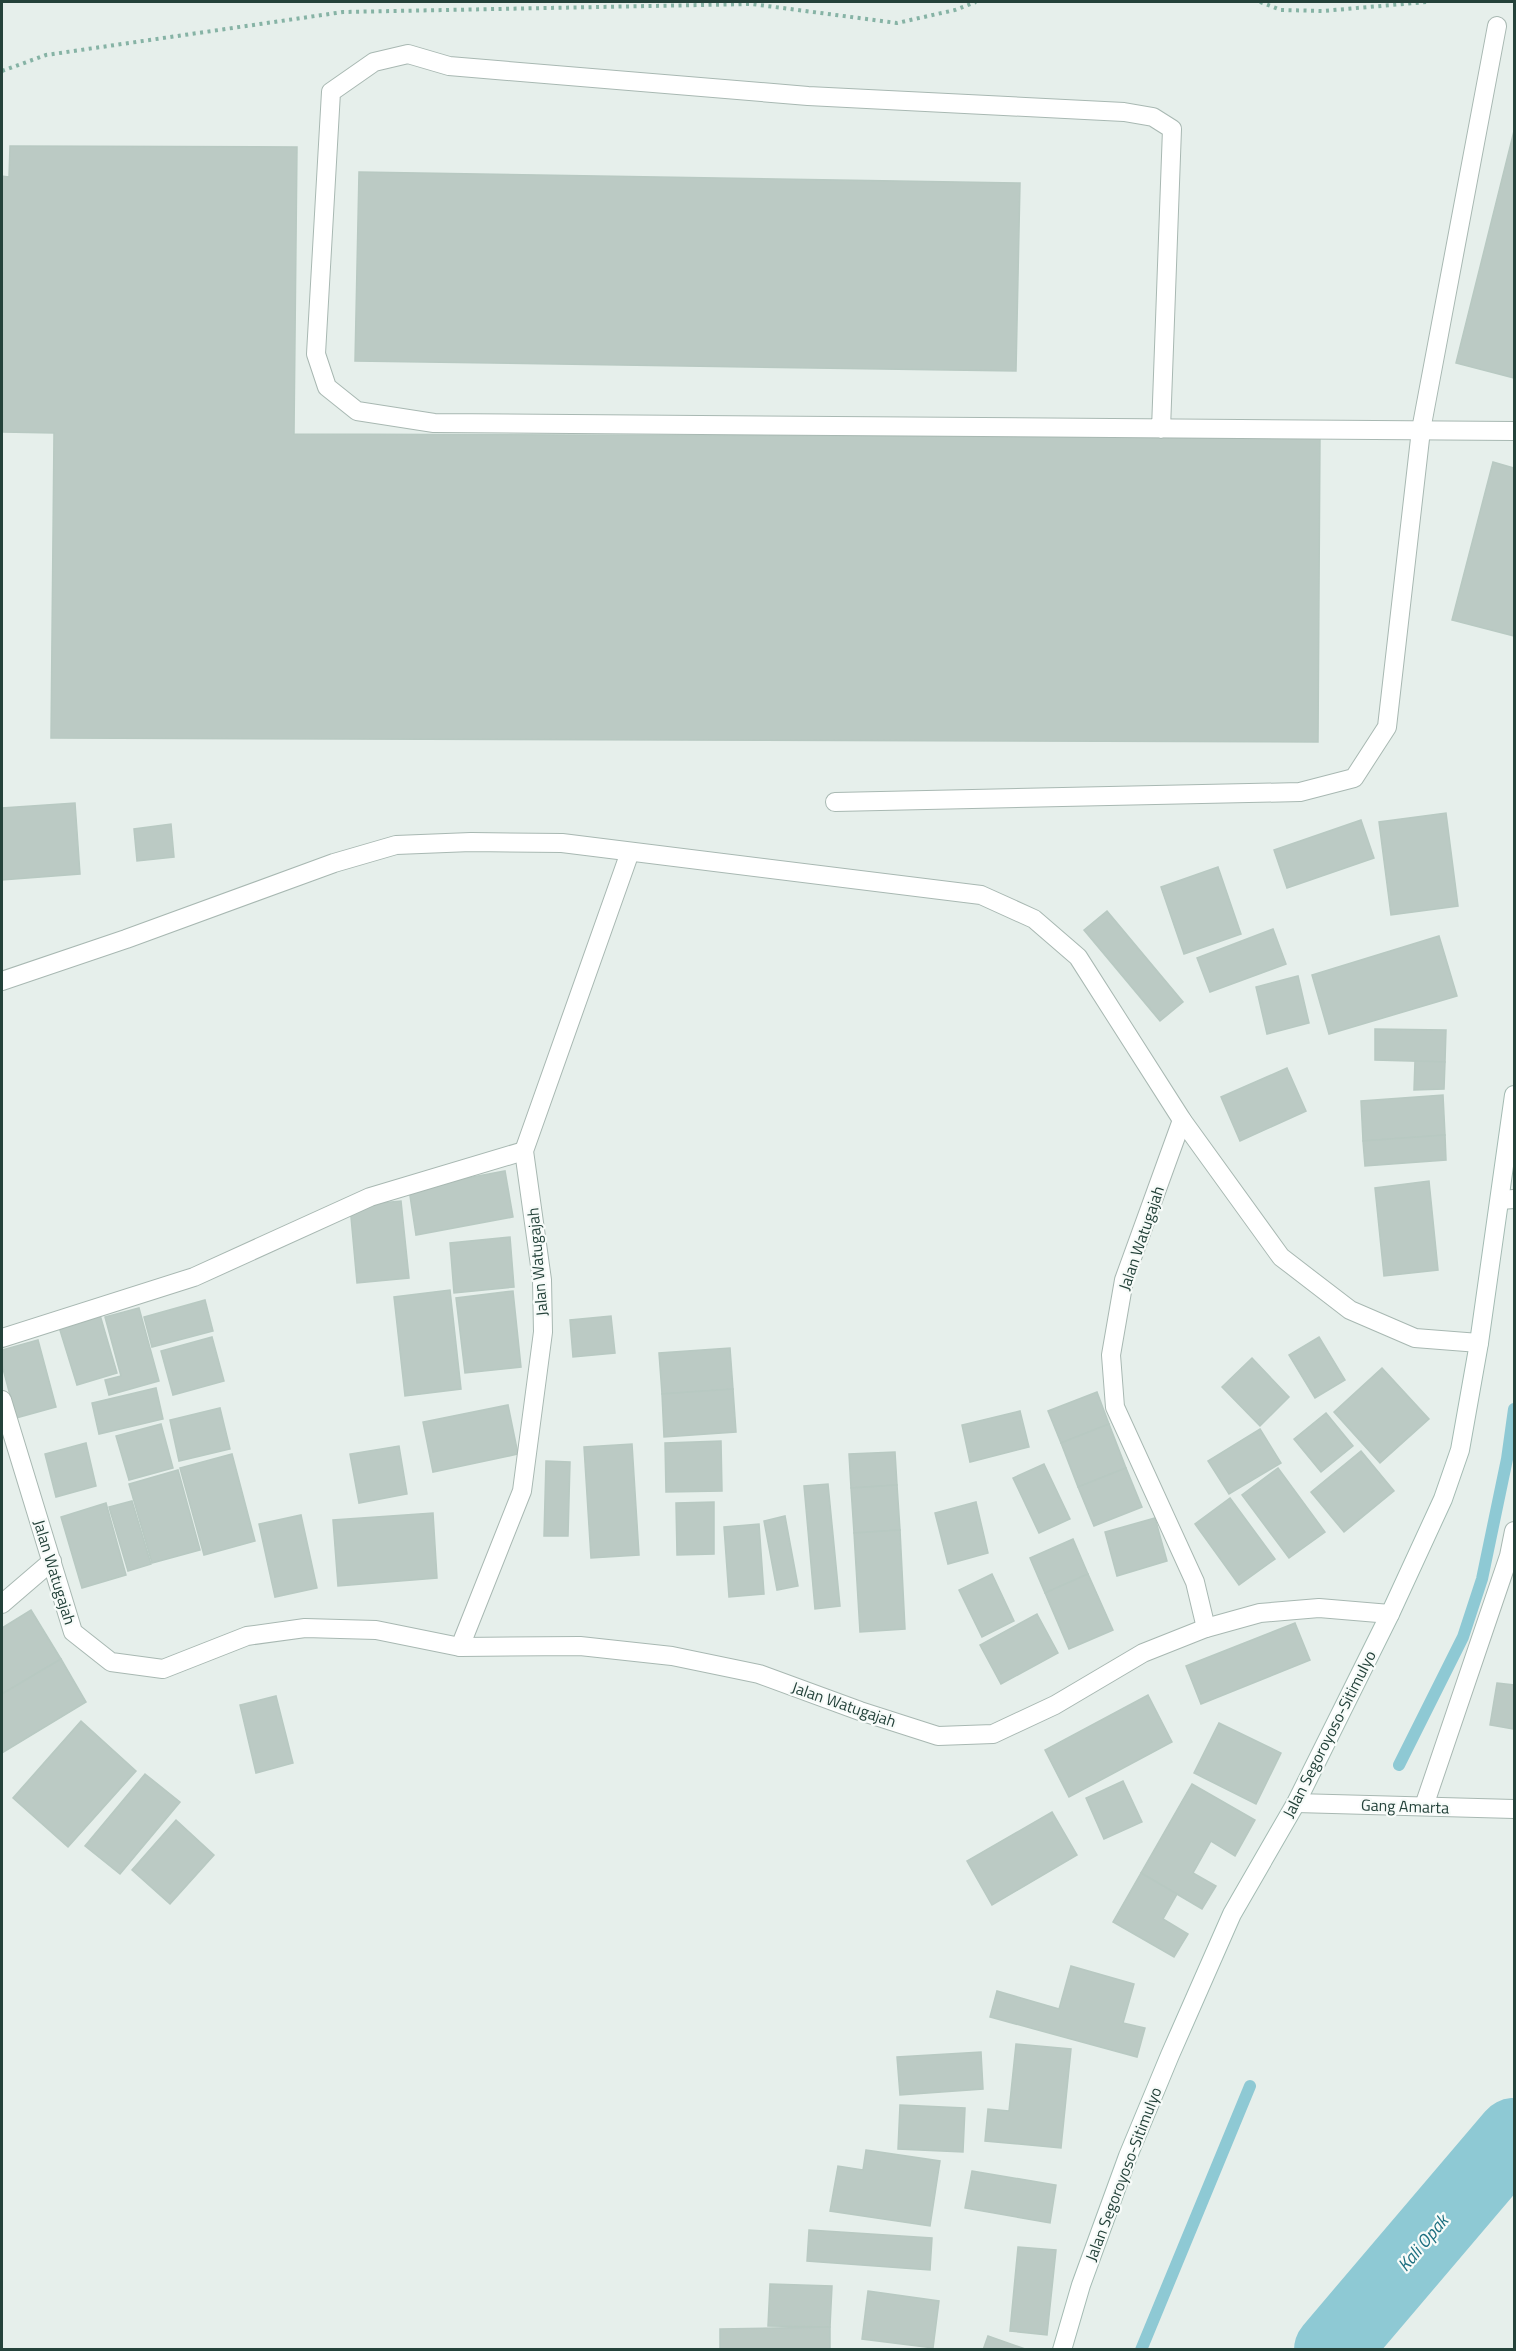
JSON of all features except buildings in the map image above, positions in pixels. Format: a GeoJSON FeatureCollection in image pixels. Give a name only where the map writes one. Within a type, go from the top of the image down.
{"type":"FeatureCollection","features":[{"type":"Feature","properties":{"kind":"street"},"geometry":{"type":"LineString","coordinates":[[835,802],[1300,792],[1354,778],[1387,727],[1421,430],[1497,26]]}},
{"type":"Feature","properties":{"kind":"street"},"geometry":{"type":"LineString","coordinates":[[1161,429],[1172,129],[1153,117],[1124,112],[808,96],[449,66],[408,54],[374,62],[331,92],[316,354],[327,387],[357,411],[434,423],[1161,429],[1515,431]]}},
{"type":"Feature","properties":{"kind":"street"},"geometry":{"type":"LineString","coordinates":[[2,981],[126,939],[334,863],[396,845],[471,842],[562,843],[981,895],[1034,919],[1078,957],[1182,1120],[1281,1257],[1350,1310],[1415,1338],[1479,1343]]}},
{"type":"Feature","properties":{"kind":"street"},"geometry":{"type":"LineString","coordinates":[[2,1338],[194,1277],[370,1197],[524,1151],[630,852]]}},
{"type":"Feature","properties":{"kind":"street","name":"Jalan Segoroyoso-Sitimulyo"},"geometry":{"type":"LineString","coordinates":[[1062,2349],[1092,2253],[1128,2156],[1233,1914],[1296,1803],[1390,1614],[1443,1500],[1460,1450],[1507,1199],[1515,1095]]}},
{"type":"Feature","properties":{"kind":"street","name":"Jalan Watugajah"},"geometry":{"type":"LineString","coordinates":[[1182,1120],[1124,1280],[1111,1355],[1115,1407],[1195,1582],[1206,1628]]}},
{"type":"Feature","properties":{"kind":"street","name":"Jalan Watugajah"},"geometry":{"type":"LineString","coordinates":[[460,1647],[522,1491],[543,1332],[542,1280],[524,1151]]}},
{"type":"Feature","properties":{"kind":"street","name":"Jalan Watugajah"},"geometry":{"type":"LineString","coordinates":[[2,1400],[73,1632],[111,1662],[163,1669],[248,1636],[305,1628],[376,1630],[460,1647],[580,1646],[672,1656],[759,1674],[860,1711],[938,1736],[993,1734],[1055,1705],[1143,1653],[1206,1628],[1260,1613],[1318,1608],[1390,1614]]}},
{"type":"Feature","properties":{"kind":"street"},"geometry":{"type":"LineString","coordinates":[[1424,1806],[1509,1557],[1515,1531]]}},
{"type":"Feature","properties":{"kind":"street"},"geometry":{"type":"LineString","coordinates":[[2,1604],[52,1561]]}},
{"type":"Feature","properties":{"kind":"street","name":"Gang Amarta"},"geometry":{"type":"LineString","coordinates":[[1296,1803],[1515,1809]]}},
{"type":"Feature","properties":{"kind":"path"},"geometry":{"type":"LineString","coordinates":[[2,71],[46,56],[343,12],[752,4],[897,22],[955,10],[976,2]]}},
{"type":"Feature","properties":{"kind":"path"},"geometry":{"type":"LineString","coordinates":[[1260,2],[1281,10],[1323,11],[1426,2]]}},
{"type":"Feature","properties":{"kind":"waterway"},"geometry":{"type":"LineString","coordinates":[[1399,1765],[1463,1637],[1482,1579],[1507,1459],[1514,1409]]}},
{"type":"Feature","properties":{"kind":"waterway"},"geometry":{"type":"LineString","coordinates":[[1141,2350],[1250,2086]]}},
{"type":"Feature","properties":{"kind":"waterway","name":"Kali Opak"},"geometry":{"type":"LineString","coordinates":[[1332,2350],[1514,2136]]}}]}
